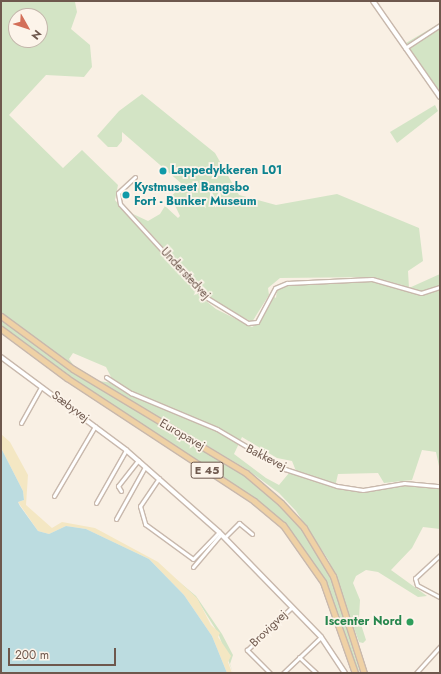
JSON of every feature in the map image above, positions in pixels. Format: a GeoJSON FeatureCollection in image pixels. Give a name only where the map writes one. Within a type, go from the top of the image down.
{"type":"FeatureCollection","features":[{"type":"Feature","properties":{"kind":"main road","name":"Europavej"},"geometry":{"type":"LineString","coordinates":[[1,316],[73,369],[246,473],[281,503],[308,534],[333,576],[364,673]]}},
{"type":"Feature","properties":{"kind":"main road","name":"Europavej"},"geometry":{"type":"LineString","coordinates":[[1,329],[67,378],[254,501],[283,525],[323,582],[355,673]]}},
{"type":"Feature","properties":{"kind":"street"},"geometry":{"type":"LineString","coordinates":[[373,1],[440,97]]}},
{"type":"Feature","properties":{"kind":"street"},"geometry":{"type":"LineString","coordinates":[[405,48],[440,26]]}},
{"type":"Feature","properties":{"kind":"street","name":"Understedvej"},"geometry":{"type":"LineString","coordinates":[[135,177],[118,193],[120,204],[204,296],[248,323],[257,322],[275,288],[287,283],[372,279],[421,293],[440,287]]}},
{"type":"Feature","properties":{"kind":"street","name":"Sæbyvej"},"geometry":{"type":"LineString","coordinates":[[1,358],[42,386],[126,450],[220,533],[321,637],[345,673]]}},
{"type":"Feature","properties":{"kind":"street","name":"Bakkevej"},"geometry":{"type":"LineString","coordinates":[[106,377],[131,393],[216,429],[285,469],[337,486],[363,490],[404,483],[440,486]]}},
{"type":"Feature","properties":{"kind":"street"},"geometry":{"type":"LineString","coordinates":[[20,424],[42,386]]}},
{"type":"Feature","properties":{"kind":"street"},"geometry":{"type":"LineString","coordinates":[[54,496],[95,426]]}},
{"type":"Feature","properties":{"kind":"street"},"geometry":{"type":"LineString","coordinates":[[96,503],[126,450]]}},
{"type":"Feature","properties":{"kind":"street"},"geometry":{"type":"LineString","coordinates":[[121,491],[118,486],[138,460]]}},
{"type":"Feature","properties":{"kind":"street"},"geometry":{"type":"LineString","coordinates":[[116,519],[146,467]]}},
{"type":"Feature","properties":{"kind":"street"},"geometry":{"type":"LineString","coordinates":[[159,478],[140,506],[145,524],[193,559],[220,533]]}},
{"type":"Feature","properties":{"kind":"street"},"geometry":{"type":"LineString","coordinates":[[225,538],[239,523],[252,534]]}},
{"type":"Feature","properties":{"kind":"street"},"geometry":{"type":"LineString","coordinates":[[193,567],[220,533]]}},
{"type":"Feature","properties":{"kind":"street"},"geometry":{"type":"LineString","coordinates":[[440,555],[422,568],[415,582],[440,597]]}},
{"type":"Feature","properties":{"kind":"street","name":"Brovigvej"},"geometry":{"type":"LineString","coordinates":[[270,673],[247,650],[292,607]]}},
{"type":"Feature","properties":{"kind":"street"},"geometry":{"type":"LineString","coordinates":[[283,673],[321,637]]}},
{"type":"Feature","properties":{"kind":"street"},"geometry":{"type":"LineString","coordinates":[[416,673],[440,646]]}},
{"type":"Feature","properties":{"kind":"street"},"geometry":{"type":"LineString","coordinates":[[299,658],[316,673]]}},
{"type":"Feature","properties":{"kind":"green space"},"geometry":{"type":"Polygon","coordinates":[[[1,1],[75,2],[77,12],[71,29],[90,45],[92,67],[84,77],[46,75],[9,115],[63,168],[82,150],[118,185],[115,200],[119,205],[201,297],[216,309],[252,327],[259,323],[273,296],[276,298],[277,290],[288,285],[381,281],[411,293],[402,285],[372,277],[280,278],[268,288],[269,295],[252,322],[212,301],[133,214],[148,221],[160,214],[165,206],[178,218],[180,216],[171,197],[182,184],[122,132],[122,141],[117,147],[108,147],[97,136],[119,111],[142,94],[215,153],[239,195],[276,205],[337,194],[419,228],[423,261],[408,271],[409,288],[440,274],[440,471],[436,452],[422,450],[412,480],[384,483],[378,473],[338,474],[335,487],[364,492],[405,484],[440,488],[440,529],[423,527],[412,548],[391,570],[427,596],[418,597],[378,572],[366,570],[356,576],[353,583],[360,600],[359,618],[366,640],[363,643],[359,642],[329,561],[296,511],[279,493],[248,470],[98,381],[114,383],[106,367],[73,353],[69,359],[74,366],[1,313],[1,1]],[[242,437],[234,454],[266,478],[279,485],[289,473],[296,471],[292,461],[277,458],[242,437]]]}},
{"type":"Feature","properties":{"kind":"green space"},"geometry":{"type":"Polygon","coordinates":[[[375,1],[406,43],[440,23],[440,93],[375,1]]]}},
{"type":"Feature","properties":{"kind":"green space"},"geometry":{"type":"Polygon","coordinates":[[[435,105],[438,111],[397,143],[390,132],[435,105]]]}},
{"type":"Feature","properties":{"kind":"green space"},"geometry":{"type":"Polygon","coordinates":[[[1,320],[92,384],[247,477],[280,504],[304,532],[330,575],[360,673],[352,660],[323,577],[286,526],[63,372],[1,327],[1,320]]]}},
{"type":"Feature","properties":{"kind":"green space"},"geometry":{"type":"Polygon","coordinates":[[[177,580],[196,596],[222,634],[233,655],[230,664],[233,673],[218,633],[196,598],[177,580]]]}},
{"type":"Feature","properties":{"kind":"sand"},"geometry":{"type":"Polygon","coordinates":[[[1,434],[10,442],[28,475],[26,505],[52,528],[62,522],[95,528],[158,562],[197,598],[211,625],[220,633],[218,637],[231,656],[228,662],[232,673],[227,673],[212,636],[184,595],[149,559],[86,529],[66,526],[49,534],[38,531],[18,502],[24,500],[23,491],[1,448],[1,434]]]}},
{"type":"Feature","properties":{"kind":"water"},"geometry":{"type":"Polygon","coordinates":[[[1,448],[23,491],[24,500],[18,502],[38,531],[49,534],[66,526],[86,529],[149,559],[184,595],[212,636],[227,673],[1,673],[1,448]]]}},
{"type":"Feature","properties":{"kind":"place","name":"Lappedykkeren L01"},"geometry":{"type":"Point","coordinates":[163,171]}},
{"type":"Feature","properties":{"kind":"place","name":"Kystmuseet Bangsbo Fort - Bunker Museum"},"geometry":{"type":"Point","coordinates":[126,195]}},
{"type":"Feature","properties":{"kind":"place","name":"Iscenter Nord"},"geometry":{"type":"Point","coordinates":[410,622]}}]}
